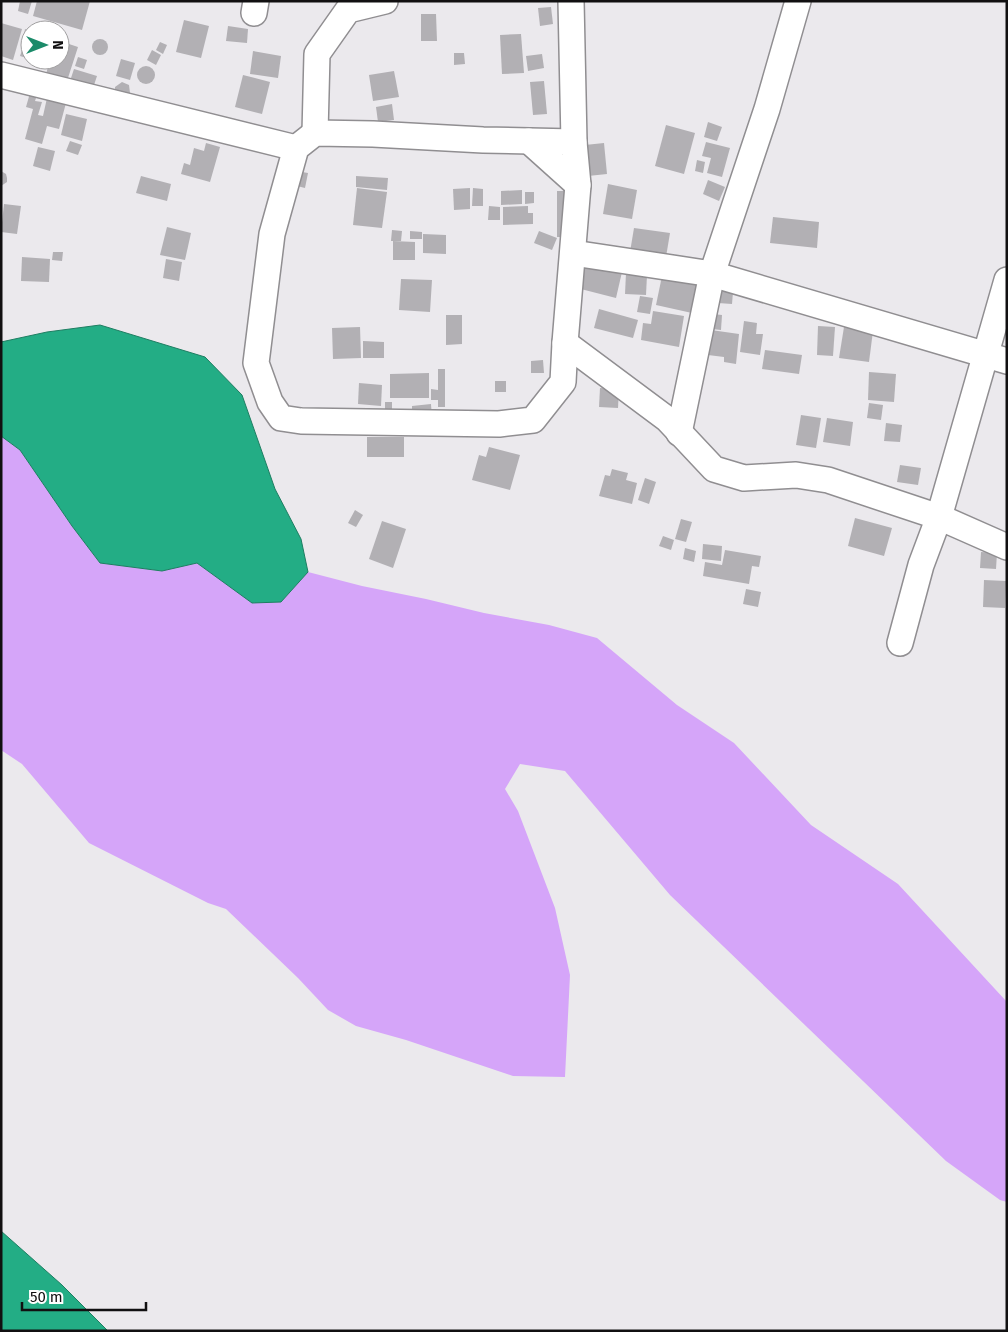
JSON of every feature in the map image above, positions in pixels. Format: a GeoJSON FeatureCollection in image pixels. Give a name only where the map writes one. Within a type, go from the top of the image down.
{"type":"FeatureCollection","features":[{"type":"Feature","properties":{"kind":"street"},"geometry":{"type":"LineString","coordinates":[[315,133],[317,54],[348,10],[385,1]]}},
{"type":"Feature","properties":{"kind":"street"},"geometry":{"type":"LineString","coordinates":[[570,1],[574,142],[578,185],[563,382],[532,420],[499,424],[301,422],[281,418],[270,402],[256,363],[272,234],[296,148],[315,133],[574,142]]}},
{"type":"Feature","properties":{"kind":"street"},"geometry":{"type":"LineString","coordinates":[[679,433],[712,274],[767,109],[798,1]]}},
{"type":"Feature","properties":{"kind":"street"},"geometry":{"type":"LineString","coordinates":[[1,75],[296,148]]}},
{"type":"Feature","properties":{"kind":"street"},"geometry":{"type":"LineString","coordinates":[[530,140],[578,185]]}},
{"type":"Feature","properties":{"kind":"street"},"geometry":{"type":"LineString","coordinates":[[573,253],[712,274],[996,358]]}},
{"type":"Feature","properties":{"kind":"street"},"geometry":{"type":"LineString","coordinates":[[900,642],[921,565],[996,358],[1007,280]]}},
{"type":"Feature","properties":{"kind":"street"},"geometry":{"type":"LineString","coordinates":[[566,343],[667,419],[714,469],[744,478],[796,475],[828,480],[939,517],[1007,547]]}},
{"type":"Feature","properties":{"kind":"shaded area"},"geometry":{"type":"Polygon","coordinates":[[[100,325],[205,357],[242,395],[275,489],[301,539],[308,572],[281,602],[252,603],[197,563],[162,571],[100,563],[20,450],[1,436],[1,342],[47,332],[100,325]]]}},
{"type":"Feature","properties":{"kind":"shaded area"},"geometry":{"type":"Polygon","coordinates":[[[1,436],[20,450],[100,563],[161,571],[197,563],[253,603],[281,602],[308,572],[484,613],[549,625],[597,638],[677,705],[734,743],[811,825],[898,884],[1007,1002],[1007,1202],[1000,1200],[946,1161],[670,895],[565,771],[520,764],[505,789],[518,811],[555,908],[570,975],[565,1077],[513,1076],[406,1040],[356,1026],[328,1010],[298,978],[226,909],[208,903],[89,843],[22,764],[1,750],[1,436]]]}},
{"type":"Feature","properties":{"kind":"shaded area"},"geometry":{"type":"Polygon","coordinates":[[[1,1231],[62,1285],[108,1331],[1,1331],[1,1231]]]}},
{"type":"Feature","properties":{"kind":"building"},"geometry":{"type":"Polygon","coordinates":[[[20,1],[32,1],[28,14],[18,11],[20,1]]]}},
{"type":"Feature","properties":{"kind":"building"},"geometry":{"type":"Polygon","coordinates":[[[37,1],[90,1],[82,30],[70,27],[70,20],[47,20],[33,16],[37,1]]]}},
{"type":"Feature","properties":{"kind":"building"},"geometry":{"type":"Polygon","coordinates":[[[551,7],[553,24],[540,26],[538,8],[551,7]]]}},
{"type":"Feature","properties":{"kind":"building"},"geometry":{"type":"Polygon","coordinates":[[[421,14],[436,14],[437,41],[421,41],[421,14]]]}},
{"type":"Feature","properties":{"kind":"building"},"geometry":{"type":"Polygon","coordinates":[[[184,20],[209,26],[201,58],[176,52],[184,20]]]}},
{"type":"Feature","properties":{"kind":"building"},"geometry":{"type":"Polygon","coordinates":[[[1,23],[20,28],[20,36],[13,60],[1,56],[1,23]]]}},
{"type":"Feature","properties":{"kind":"building"},"geometry":{"type":"Polygon","coordinates":[[[228,26],[248,29],[247,43],[226,41],[228,26]]]}},
{"type":"Feature","properties":{"kind":"building"},"geometry":{"type":"Polygon","coordinates":[[[521,34],[524,73],[502,74],[500,35],[521,34]]]}},
{"type":"Feature","properties":{"kind":"building"},"geometry":{"type":"Polygon","coordinates":[[[100,39],[108,47],[100,55],[92,47],[100,39]]]}},
{"type":"Feature","properties":{"kind":"building"},"geometry":{"type":"Polygon","coordinates":[[[160,42],[167,45],[163,54],[156,50],[160,42]]]}},
{"type":"Feature","properties":{"kind":"building"},"geometry":{"type":"Polygon","coordinates":[[[70,44],[78,47],[67,81],[46,74],[47,70],[70,70],[70,44]]]}},
{"type":"Feature","properties":{"kind":"building"},"geometry":{"type":"Polygon","coordinates":[[[152,50],[161,55],[156,65],[147,60],[152,50]]]}},
{"type":"Feature","properties":{"kind":"building"},"geometry":{"type":"Polygon","coordinates":[[[253,51],[281,56],[278,78],[250,74],[253,51]]]}},
{"type":"Feature","properties":{"kind":"building"},"geometry":{"type":"Polygon","coordinates":[[[454,53],[464,53],[465,64],[454,65],[454,53]]]}},
{"type":"Feature","properties":{"kind":"building"},"geometry":{"type":"Polygon","coordinates":[[[542,54],[544,68],[528,71],[526,56],[542,54]]]}},
{"type":"Feature","properties":{"kind":"building"},"geometry":{"type":"Polygon","coordinates":[[[78,57],[87,60],[84,69],[75,66],[78,57]]]}},
{"type":"Feature","properties":{"kind":"building"},"geometry":{"type":"Polygon","coordinates":[[[121,59],[135,63],[130,80],[116,76],[121,59]]]}},
{"type":"Feature","properties":{"kind":"building"},"geometry":{"type":"Polygon","coordinates":[[[146,66],[152,69],[155,75],[152,81],[146,84],[140,81],[137,75],[140,69],[146,66]]]}},
{"type":"Feature","properties":{"kind":"building"},"geometry":{"type":"Polygon","coordinates":[[[74,69],[97,76],[92,91],[69,84],[74,69]]]}},
{"type":"Feature","properties":{"kind":"building"},"geometry":{"type":"Polygon","coordinates":[[[394,71],[399,97],[373,101],[369,75],[394,71]]]}},
{"type":"Feature","properties":{"kind":"building"},"geometry":{"type":"Polygon","coordinates":[[[243,75],[270,82],[262,114],[235,107],[243,75]]]}},
{"type":"Feature","properties":{"kind":"building"},"geometry":{"type":"Polygon","coordinates":[[[544,81],[547,114],[533,115],[530,82],[544,81]]]}},
{"type":"Feature","properties":{"kind":"building"},"geometry":{"type":"Polygon","coordinates":[[[122,82],[129,85],[130,93],[128,97],[115,91],[115,87],[122,82]]]}},
{"type":"Feature","properties":{"kind":"building"},"geometry":{"type":"Polygon","coordinates":[[[30,93],[37,95],[35,101],[42,102],[38,115],[43,116],[47,98],[66,103],[59,129],[47,126],[42,144],[25,139],[33,109],[26,107],[30,93]]]}},
{"type":"Feature","properties":{"kind":"building"},"geometry":{"type":"Polygon","coordinates":[[[392,104],[394,120],[378,122],[376,107],[392,104]]]}},
{"type":"Feature","properties":{"kind":"building"},"geometry":{"type":"Polygon","coordinates":[[[66,114],[87,119],[82,141],[61,135],[66,114]]]}},
{"type":"Feature","properties":{"kind":"building"},"geometry":{"type":"Polygon","coordinates":[[[708,122],[722,127],[717,141],[704,137],[708,122]]]}},
{"type":"Feature","properties":{"kind":"building"},"geometry":{"type":"Polygon","coordinates":[[[666,125],[695,133],[684,174],[655,166],[666,125]]]}},
{"type":"Feature","properties":{"kind":"building"},"geometry":{"type":"Polygon","coordinates":[[[70,141],[82,145],[78,155],[66,151],[70,141]]]}},
{"type":"Feature","properties":{"kind":"building"},"geometry":{"type":"Polygon","coordinates":[[[706,142],[730,148],[722,177],[707,173],[711,158],[702,156],[706,142]]]}},
{"type":"Feature","properties":{"kind":"building"},"geometry":{"type":"Polygon","coordinates":[[[206,143],[220,147],[210,182],[181,174],[184,163],[190,165],[194,148],[204,151],[206,143]]]}},
{"type":"Feature","properties":{"kind":"building"},"geometry":{"type":"Polygon","coordinates":[[[604,143],[607,174],[588,176],[585,145],[604,143]]]}},
{"type":"Feature","properties":{"kind":"building"},"geometry":{"type":"Polygon","coordinates":[[[38,147],[55,151],[50,171],[33,166],[38,147]]]}},
{"type":"Feature","properties":{"kind":"building"},"geometry":{"type":"Polygon","coordinates":[[[697,160],[705,162],[703,173],[695,171],[697,160]]]}},
{"type":"Feature","properties":{"kind":"building"},"geometry":{"type":"Polygon","coordinates":[[[1,171],[6,174],[7,182],[1,186],[1,171]]]}},
{"type":"Feature","properties":{"kind":"building"},"geometry":{"type":"Polygon","coordinates":[[[296,171],[308,173],[305,188],[293,185],[296,171]]]}},
{"type":"Feature","properties":{"kind":"building"},"geometry":{"type":"Polygon","coordinates":[[[141,176],[171,184],[167,201],[136,193],[141,176]]]}},
{"type":"Feature","properties":{"kind":"building"},"geometry":{"type":"Polygon","coordinates":[[[356,176],[388,178],[387,190],[356,187],[356,176]]]}},
{"type":"Feature","properties":{"kind":"building"},"geometry":{"type":"Polygon","coordinates":[[[708,180],[725,187],[719,201],[703,194],[708,180]]]}},
{"type":"Feature","properties":{"kind":"building"},"geometry":{"type":"Polygon","coordinates":[[[608,184],[637,190],[632,219],[603,214],[608,184]]]}},
{"type":"Feature","properties":{"kind":"building"},"geometry":{"type":"Polygon","coordinates":[[[357,188],[387,192],[382,228],[353,225],[357,188]]]}},
{"type":"Feature","properties":{"kind":"building"},"geometry":{"type":"Polygon","coordinates":[[[470,188],[470,209],[454,210],[453,189],[470,188]]]}},
{"type":"Feature","properties":{"kind":"building"},"geometry":{"type":"Polygon","coordinates":[[[473,188],[483,189],[483,206],[472,206],[473,188]]]}},
{"type":"Feature","properties":{"kind":"building"},"geometry":{"type":"Polygon","coordinates":[[[522,190],[522,204],[501,205],[501,191],[522,190]]]}},
{"type":"Feature","properties":{"kind":"building"},"geometry":{"type":"Polygon","coordinates":[[[557,191],[572,191],[571,237],[557,237],[557,191]]]}},
{"type":"Feature","properties":{"kind":"building"},"geometry":{"type":"Polygon","coordinates":[[[525,192],[534,192],[534,203],[525,204],[525,192]]]}},
{"type":"Feature","properties":{"kind":"building"},"geometry":{"type":"Polygon","coordinates":[[[4,204],[21,206],[17,234],[1,232],[4,204]]]}},
{"type":"Feature","properties":{"kind":"building"},"geometry":{"type":"Polygon","coordinates":[[[489,206],[500,207],[500,220],[488,220],[489,206]]]}},
{"type":"Feature","properties":{"kind":"building"},"geometry":{"type":"Polygon","coordinates":[[[528,206],[528,213],[533,213],[533,224],[503,225],[503,207],[528,206]]]}},
{"type":"Feature","properties":{"kind":"building"},"geometry":{"type":"Polygon","coordinates":[[[773,217],[819,222],[817,248],[770,243],[773,217]]]}},
{"type":"Feature","properties":{"kind":"building"},"geometry":{"type":"Polygon","coordinates":[[[167,227],[191,233],[185,260],[160,255],[167,227]]]}},
{"type":"Feature","properties":{"kind":"building"},"geometry":{"type":"Polygon","coordinates":[[[634,228],[670,233],[666,257],[630,252],[634,228]]]}},
{"type":"Feature","properties":{"kind":"building"},"geometry":{"type":"Polygon","coordinates":[[[392,230],[402,231],[401,241],[391,241],[392,230]]]}},
{"type":"Feature","properties":{"kind":"building"},"geometry":{"type":"Polygon","coordinates":[[[410,231],[422,232],[422,239],[410,239],[410,231]]]}},
{"type":"Feature","properties":{"kind":"building"},"geometry":{"type":"Polygon","coordinates":[[[539,231],[557,238],[552,250],[534,243],[539,231]]]}},
{"type":"Feature","properties":{"kind":"building"},"geometry":{"type":"Polygon","coordinates":[[[423,234],[446,235],[446,254],[423,253],[423,234]]]}},
{"type":"Feature","properties":{"kind":"building"},"geometry":{"type":"Polygon","coordinates":[[[393,241],[415,242],[415,260],[393,260],[393,241]]]}},
{"type":"Feature","properties":{"kind":"building"},"geometry":{"type":"Polygon","coordinates":[[[53,252],[63,252],[62,261],[52,260],[53,252]]]}},
{"type":"Feature","properties":{"kind":"building"},"geometry":{"type":"Polygon","coordinates":[[[22,257],[50,259],[49,282],[21,281],[22,257]]]}},
{"type":"Feature","properties":{"kind":"building"},"geometry":{"type":"Polygon","coordinates":[[[166,259],[182,262],[179,281],[163,278],[166,259]]]}},
{"type":"Feature","properties":{"kind":"building"},"geometry":{"type":"Polygon","coordinates":[[[579,262],[622,272],[616,298],[573,287],[579,262]]]}},
{"type":"Feature","properties":{"kind":"building"},"geometry":{"type":"Polygon","coordinates":[[[626,273],[647,275],[646,295],[625,294],[626,273]]]}},
{"type":"Feature","properties":{"kind":"building"},"geometry":{"type":"Polygon","coordinates":[[[662,276],[698,284],[692,313],[656,305],[662,276]]]}},
{"type":"Feature","properties":{"kind":"building"},"geometry":{"type":"Polygon","coordinates":[[[401,279],[432,280],[430,312],[399,310],[401,279]]]}},
{"type":"Feature","properties":{"kind":"building"},"geometry":{"type":"Polygon","coordinates":[[[719,291],[733,292],[732,304],[718,303],[719,291]]]}},
{"type":"Feature","properties":{"kind":"building"},"geometry":{"type":"Polygon","coordinates":[[[640,296],[653,298],[650,314],[637,312],[640,296]]]}},
{"type":"Feature","properties":{"kind":"building"},"geometry":{"type":"Polygon","coordinates":[[[599,309],[638,320],[633,338],[594,328],[599,309]]]}},
{"type":"Feature","properties":{"kind":"building"},"geometry":{"type":"Polygon","coordinates":[[[653,311],[684,316],[679,347],[641,340],[643,323],[651,324],[653,311]]]}},
{"type":"Feature","properties":{"kind":"building"},"geometry":{"type":"Polygon","coordinates":[[[713,314],[722,315],[721,330],[712,329],[713,314]]]}},
{"type":"Feature","properties":{"kind":"building"},"geometry":{"type":"Polygon","coordinates":[[[446,315],[462,315],[462,344],[446,345],[446,315]]]}},
{"type":"Feature","properties":{"kind":"building"},"geometry":{"type":"Polygon","coordinates":[[[744,321],[757,323],[756,334],[763,334],[760,355],[740,352],[744,321]]]}},
{"type":"Feature","properties":{"kind":"building"},"geometry":{"type":"Polygon","coordinates":[[[818,326],[835,327],[833,356],[817,355],[818,326]]]}},
{"type":"Feature","properties":{"kind":"building"},"geometry":{"type":"Polygon","coordinates":[[[360,327],[361,358],[333,359],[332,328],[360,327]]]}},
{"type":"Feature","properties":{"kind":"building"},"geometry":{"type":"Polygon","coordinates":[[[844,327],[873,331],[869,362],[839,358],[844,327]]]}},
{"type":"Feature","properties":{"kind":"building"},"geometry":{"type":"Polygon","coordinates":[[[711,330],[739,334],[736,364],[724,362],[724,357],[708,355],[711,330]]]}},
{"type":"Feature","properties":{"kind":"building"},"geometry":{"type":"Polygon","coordinates":[[[363,341],[384,342],[384,358],[363,358],[363,341]]]}},
{"type":"Feature","properties":{"kind":"building"},"geometry":{"type":"Polygon","coordinates":[[[765,350],[802,355],[799,374],[762,369],[765,350]]]}},
{"type":"Feature","properties":{"kind":"building"},"geometry":{"type":"Polygon","coordinates":[[[543,360],[544,373],[531,373],[531,361],[543,360]]]}},
{"type":"Feature","properties":{"kind":"building"},"geometry":{"type":"Polygon","coordinates":[[[438,369],[445,369],[445,407],[438,407],[438,400],[431,400],[431,389],[438,390],[438,369]]]}},
{"type":"Feature","properties":{"kind":"building"},"geometry":{"type":"Polygon","coordinates":[[[869,372],[896,374],[894,402],[868,400],[869,372]]]}},
{"type":"Feature","properties":{"kind":"building"},"geometry":{"type":"Polygon","coordinates":[[[429,373],[429,398],[390,398],[390,374],[429,373]]]}},
{"type":"Feature","properties":{"kind":"building"},"geometry":{"type":"Polygon","coordinates":[[[495,381],[506,381],[506,392],[495,392],[495,381]]]}},
{"type":"Feature","properties":{"kind":"building"},"geometry":{"type":"Polygon","coordinates":[[[359,383],[382,385],[381,406],[358,404],[359,383]]]}},
{"type":"Feature","properties":{"kind":"building"},"geometry":{"type":"Polygon","coordinates":[[[600,388],[619,389],[618,408],[599,407],[600,388]]]}},
{"type":"Feature","properties":{"kind":"building"},"geometry":{"type":"Polygon","coordinates":[[[385,402],[392,402],[392,413],[385,413],[385,402]]]}},
{"type":"Feature","properties":{"kind":"building"},"geometry":{"type":"Polygon","coordinates":[[[869,403],[883,405],[881,420],[867,418],[869,403]]]}},
{"type":"Feature","properties":{"kind":"building"},"geometry":{"type":"Polygon","coordinates":[[[431,404],[432,418],[412,419],[412,406],[431,404]]]}},
{"type":"Feature","properties":{"kind":"building"},"geometry":{"type":"Polygon","coordinates":[[[801,415],[821,418],[816,448],[796,445],[801,415]]]}},
{"type":"Feature","properties":{"kind":"building"},"geometry":{"type":"Polygon","coordinates":[[[827,418],[853,422],[850,446],[823,442],[827,418]]]}},
{"type":"Feature","properties":{"kind":"building"},"geometry":{"type":"Polygon","coordinates":[[[886,423],[902,425],[900,442],[884,441],[886,423]]]}},
{"type":"Feature","properties":{"kind":"building"},"geometry":{"type":"Polygon","coordinates":[[[367,437],[404,437],[404,457],[367,457],[367,437]]]}},
{"type":"Feature","properties":{"kind":"building"},"geometry":{"type":"Polygon","coordinates":[[[489,447],[520,455],[510,490],[472,480],[479,455],[486,457],[489,447]]]}},
{"type":"Feature","properties":{"kind":"building"},"geometry":{"type":"Polygon","coordinates":[[[900,465],[921,468],[918,485],[897,482],[900,465]]]}},
{"type":"Feature","properties":{"kind":"building"},"geometry":{"type":"Polygon","coordinates":[[[612,469],[628,473],[626,480],[637,483],[632,504],[599,496],[605,475],[610,476],[612,469]]]}},
{"type":"Feature","properties":{"kind":"building"},"geometry":{"type":"Polygon","coordinates":[[[645,478],[656,482],[649,504],[638,500],[645,478]]]}},
{"type":"Feature","properties":{"kind":"building"},"geometry":{"type":"Polygon","coordinates":[[[355,510],[363,515],[356,527],[348,523],[355,510]]]}},
{"type":"Feature","properties":{"kind":"building"},"geometry":{"type":"Polygon","coordinates":[[[855,518],[892,528],[884,556],[848,546],[855,518]]]}},
{"type":"Feature","properties":{"kind":"building"},"geometry":{"type":"Polygon","coordinates":[[[681,519],[692,522],[686,542],[675,539],[681,519]]]}},
{"type":"Feature","properties":{"kind":"building"},"geometry":{"type":"Polygon","coordinates":[[[382,521],[406,529],[393,568],[369,559],[382,521]]]}},
{"type":"Feature","properties":{"kind":"building"},"geometry":{"type":"Polygon","coordinates":[[[663,536],[674,540],[671,550],[659,546],[663,536]]]}},
{"type":"Feature","properties":{"kind":"building"},"geometry":{"type":"Polygon","coordinates":[[[703,544],[722,546],[721,561],[702,559],[703,544]]]}},
{"type":"Feature","properties":{"kind":"building"},"geometry":{"type":"Polygon","coordinates":[[[685,548],[696,551],[694,562],[683,559],[685,548]]]}},
{"type":"Feature","properties":{"kind":"building"},"geometry":{"type":"Polygon","coordinates":[[[725,550],[761,556],[759,567],[752,566],[749,584],[703,576],[705,562],[722,565],[725,550]]]}},
{"type":"Feature","properties":{"kind":"building"},"geometry":{"type":"Polygon","coordinates":[[[981,552],[997,553],[996,569],[980,568],[981,552]]]}},
{"type":"Feature","properties":{"kind":"building"},"geometry":{"type":"Polygon","coordinates":[[[984,580],[1006,581],[1005,608],[983,607],[984,580]]]}},
{"type":"Feature","properties":{"kind":"building"},"geometry":{"type":"Polygon","coordinates":[[[746,589],[761,592],[758,607],[743,604],[746,589]]]}}]}
